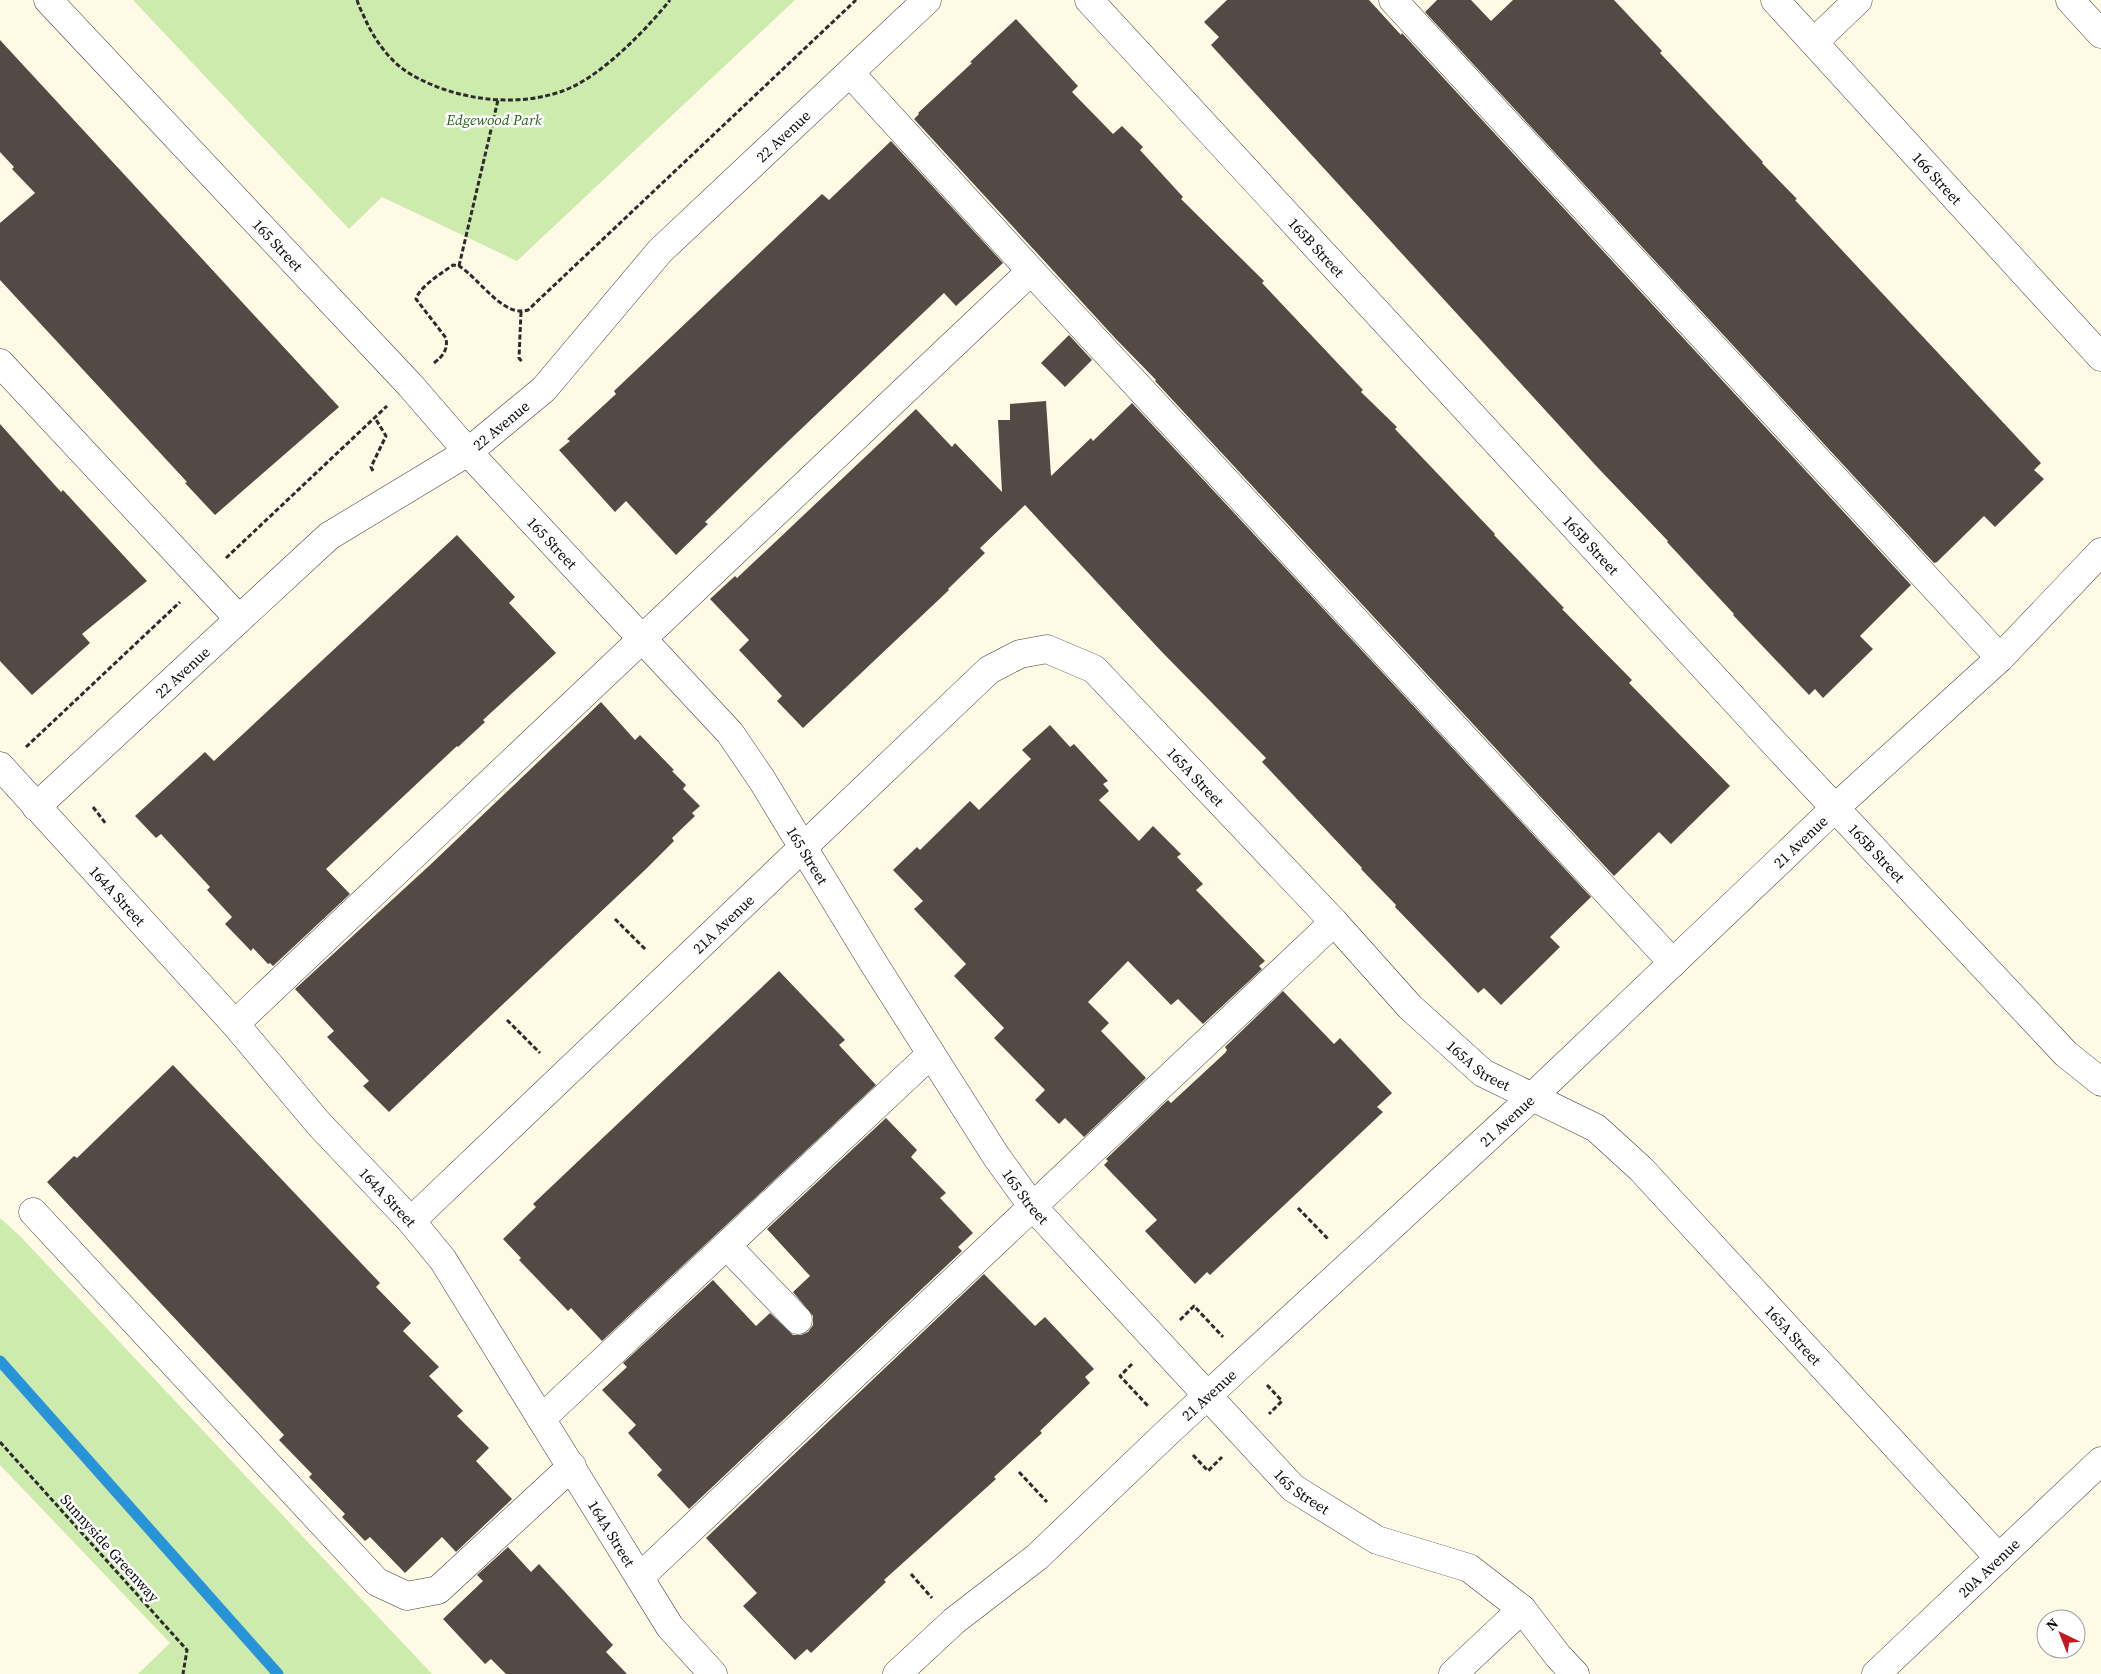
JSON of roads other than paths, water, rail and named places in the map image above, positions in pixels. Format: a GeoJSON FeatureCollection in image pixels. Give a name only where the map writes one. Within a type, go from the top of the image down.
{"type":"FeatureCollection","features":[{"type":"Feature","properties":{"kind":"street","name":"165 Street"},"geometry":{"type":"LineString","coordinates":[[48,0],[410,385],[468,452],[730,734],[762,780],[874,964],[996,1156],[1032,1206],[1293,1488],[1377,1540],[1468,1568],[1522,1609],[1558,1656],[1575,1674]]}},
{"type":"Feature","properties":{"kind":"street","name":"22 Avenue"},"geometry":{"type":"LineString","coordinates":[[36,807],[329,536],[468,452],[544,389],[660,251],[927,0]]}},
{"type":"Feature","properties":{"kind":"street","name":"165B Street"},"geometry":{"type":"LineString","coordinates":[[1089,0],[1834,808],[2066,1054],[2101,1082]]}},
{"type":"Feature","properties":{"kind":"street"},"geometry":{"type":"LineString","coordinates":[[1393,0],[2000,658]]}},
{"type":"Feature","properties":{"kind":"street","name":"166 Street"},"geometry":{"type":"LineString","coordinates":[[1775,0],[2101,357]]}},
{"type":"Feature","properties":{"kind":"street"},"geometry":{"type":"LineString","coordinates":[[1814,42],[1858,0]]}},
{"type":"Feature","properties":{"kind":"street"},"geometry":{"type":"LineString","coordinates":[[2070,0],[2101,34]]}},
{"type":"Feature","properties":{"kind":"street"},"geometry":{"type":"LineString","coordinates":[[850,73],[1031,271],[1673,963]]}},
{"type":"Feature","properties":{"kind":"street"},"geometry":{"type":"LineString","coordinates":[[235,1024],[1031,271]]}},
{"type":"Feature","properties":{"kind":"street"},"geometry":{"type":"LineString","coordinates":[[0,363],[142,517],[239,618]]}},
{"type":"Feature","properties":{"kind":"street","name":"21 Avenue"},"geometry":{"type":"LineString","coordinates":[[898,1674],[954,1621],[1037,1557],[1351,1263],[1532,1097],[1834,808],[2000,658],[2101,552]]}},
{"type":"Feature","properties":{"kind":"street","name":"21A Avenue"},"geometry":{"type":"LineString","coordinates":[[411,1221],[990,670],[1020,654],[1047,649]]}},
{"type":"Feature","properties":{"kind":"street","name":"165A Street"},"geometry":{"type":"LineString","coordinates":[[1047,649],[1094,669],[1334,922],[1410,1007],[1483,1073],[1596,1128],[1641,1170],[1999,1558]]}},
{"type":"Feature","properties":{"kind":"street","name":"164A Street"},"geometry":{"type":"LineString","coordinates":[[0,766],[235,1024],[319,1124],[411,1221],[444,1260],[670,1627],[713,1674]]}},
{"type":"Feature","properties":{"kind":"street"},"geometry":{"type":"LineString","coordinates":[[640,1577],[1334,922]]}},
{"type":"Feature","properties":{"kind":"street"},"geometry":{"type":"LineString","coordinates":[[541,1419],[931,1054]]}},
{"type":"Feature","properties":{"kind":"street"},"geometry":{"type":"LineString","coordinates":[[33,1212],[377,1582],[407,1596],[438,1590],[572,1466]]}},
{"type":"Feature","properties":{"kind":"street"},"geometry":{"type":"LineString","coordinates":[[727,1246],[798,1320]]}},
{"type":"Feature","properties":{"kind":"street","name":"20A Avenue"},"geometry":{"type":"LineString","coordinates":[[1876,1674],[2101,1461]]}},
{"type":"Feature","properties":{"kind":"street"},"geometry":{"type":"LineString","coordinates":[[1453,1674],[1522,1609]]}},
{"type":"Feature","properties":{"kind":"waterway"},"geometry":{"type":"LineString","coordinates":[[0,1361],[278,1674]]}},
{"type":"Feature","properties":{"kind":"park label","name":"Edgewood Park"},"geometry":{"type":"Point","coordinates":[494,119]}}]}
